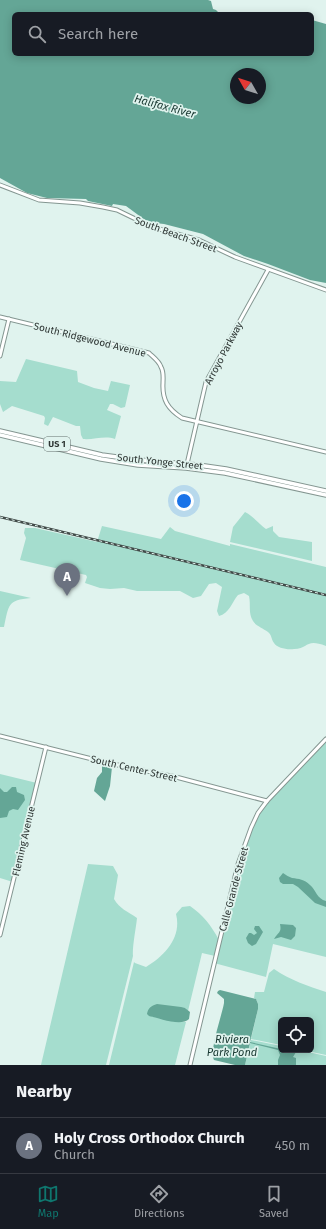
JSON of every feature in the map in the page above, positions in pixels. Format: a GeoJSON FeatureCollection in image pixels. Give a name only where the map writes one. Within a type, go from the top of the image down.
{"type":"FeatureCollection","features":[{"type":"Feature","properties":{"kind":"main road","name":"South Yonge Street"},"geometry":{"type":"LineString","coordinates":[[0,431],[114,457],[186,466],[320,492]]}},
{"type":"Feature","properties":{"kind":"main road","name":"South Yonge Street"},"geometry":{"type":"LineString","coordinates":[[0,435],[101,459],[138,465],[180,468],[193,465],[239,471],[320,492]]}},
{"type":"Feature","properties":{"kind":"main road"},"geometry":{"type":"LineString","coordinates":[[32,443],[47,445],[49,443]]}},
{"type":"Feature","properties":{"kind":"main road","name":"US 1"},"geometry":{"type":"LineString","coordinates":[[320,492],[326,491]]}},
{"type":"Feature","properties":{"kind":"main road","name":"US 1"},"geometry":{"type":"LineString","coordinates":[[320,492],[326,496]]}},
{"type":"Feature","properties":{"kind":"street","name":"South Beach Street"},"geometry":{"type":"LineString","coordinates":[[0,185],[39,200],[103,206],[117,210],[152,228],[204,242],[235,257],[268,270],[326,290]]}},
{"type":"Feature","properties":{"kind":"street","name":"Arroyo Parkway"},"geometry":{"type":"LineString","coordinates":[[186,466],[206,382],[268,270]]}},
{"type":"Feature","properties":{"kind":"street","name":"South Ridgewood Avenue"},"geometry":{"type":"LineString","coordinates":[[0,317],[149,353],[156,359],[163,372],[164,396],[169,407],[182,418],[326,452]]}},
{"type":"Feature","properties":{"kind":"street"},"geometry":{"type":"LineString","coordinates":[[0,356],[8,319]]}},
{"type":"Feature","properties":{"kind":"street","name":"South Center Street"},"geometry":{"type":"LineString","coordinates":[[0,736],[108,763],[184,779],[267,801]]}},
{"type":"Feature","properties":{"kind":"street","name":"Calle Grande Street"},"geometry":{"type":"LineString","coordinates":[[190,1065],[238,864],[253,823],[267,801],[326,739]]}},
{"type":"Feature","properties":{"kind":"street","name":"Fleming Avenue"},"geometry":{"type":"LineString","coordinates":[[0,935],[46,747]]}},
{"type":"Feature","properties":{"kind":"shaded area"},"geometry":{"type":"Polygon","coordinates":[[[26,359],[77,371],[78,382],[94,388],[108,391],[111,381],[130,385],[125,407],[121,408],[110,404],[107,410],[121,416],[115,439],[107,437],[83,439],[80,426],[76,426],[53,417],[48,426],[44,424],[44,416],[12,406],[3,412],[0,404],[0,381],[16,382],[26,359]]]}},
{"type":"Feature","properties":{"kind":"shaded area"},"geometry":{"type":"Polygon","coordinates":[[[245,512],[266,529],[273,526],[273,531],[279,537],[312,542],[312,561],[230,542],[233,527],[245,512]]]}},
{"type":"Feature","properties":{"kind":"shaded area"},"geometry":{"type":"Polygon","coordinates":[[[102,526],[161,539],[170,527],[175,531],[230,546],[230,544],[326,567],[326,646],[311,643],[299,649],[291,649],[282,648],[275,645],[269,633],[253,621],[249,596],[244,593],[238,595],[228,610],[219,616],[217,611],[222,587],[216,583],[209,584],[201,596],[193,598],[180,591],[137,591],[124,588],[100,588],[85,583],[87,577],[86,575],[20,560],[26,538],[24,533],[25,528],[35,528],[97,542],[102,526]]]}},
{"type":"Feature","properties":{"kind":"shaded area"},"geometry":{"type":"Polygon","coordinates":[[[0,591],[31,598],[17,600],[10,605],[4,627],[0,627],[0,591]]]}},
{"type":"Feature","properties":{"kind":"shaded area"},"geometry":{"type":"Polygon","coordinates":[[[326,739],[326,957],[273,944],[266,977],[214,963],[238,864],[255,819],[267,801],[326,739]]]}},
{"type":"Feature","properties":{"kind":"shaded area"},"geometry":{"type":"Polygon","coordinates":[[[0,774],[37,783],[13,882],[0,878],[0,774]]]}},
{"type":"Feature","properties":{"kind":"shaded area"},"geometry":{"type":"Polygon","coordinates":[[[88,864],[113,866],[118,875],[114,899],[121,908],[137,918],[133,956],[106,1065],[41,1065],[88,864]]]}},
{"type":"Feature","properties":{"kind":"shaded area"},"geometry":{"type":"Polygon","coordinates":[[[190,906],[206,921],[219,940],[215,956],[202,953],[188,1011],[185,1008],[168,1020],[186,1022],[175,1065],[109,1065],[134,962],[146,967],[160,957],[170,945],[177,930],[176,914],[182,907],[190,906]]]}},
{"type":"Feature","properties":{"kind":"shaded area"},"geometry":{"type":"Polygon","coordinates":[[[274,969],[293,980],[326,992],[326,1055],[314,1052],[314,1017],[278,1017],[278,1044],[251,1039],[258,1009],[257,1001],[254,998],[255,992],[264,992],[269,973],[274,969]]]}},
{"type":"Feature","properties":{"kind":"shaded area"},"geometry":{"type":"Polygon","coordinates":[[[251,1040],[278,1045],[278,1053],[312,1053],[326,1056],[326,1065],[245,1065],[251,1040]]]}},
{"type":"Feature","properties":{"kind":"water","name":"Halifax River"},"geometry":{"type":"Polygon","coordinates":[[[0,0],[208,0],[211,1],[213,9],[218,12],[12,12],[12,56],[314,56],[314,21],[326,24],[326,283],[310,280],[244,256],[203,234],[145,220],[126,206],[113,204],[112,206],[88,201],[86,199],[47,198],[27,193],[0,178],[0,0]]]}},
{"type":"Feature","properties":{"kind":"water"},"geometry":{"type":"Polygon","coordinates":[[[102,765],[112,767],[110,786],[105,801],[94,791],[97,778],[102,772],[102,765]]]}},
{"type":"Feature","properties":{"kind":"water"},"geometry":{"type":"Polygon","coordinates":[[[12,787],[16,787],[17,792],[24,795],[25,800],[18,810],[13,809],[9,811],[7,817],[0,818],[0,788],[4,792],[7,792],[12,787]]]}},
{"type":"Feature","properties":{"kind":"water"},"geometry":{"type":"Polygon","coordinates":[[[283,873],[291,878],[308,883],[323,900],[326,901],[326,907],[315,903],[293,884],[283,884],[280,882],[279,878],[283,873]]]}},
{"type":"Feature","properties":{"kind":"water"},"geometry":{"type":"Polygon","coordinates":[[[280,924],[293,925],[296,928],[295,936],[291,940],[281,937],[274,939],[280,931],[280,924]]]}},
{"type":"Feature","properties":{"kind":"water"},"geometry":{"type":"Polygon","coordinates":[[[255,926],[259,926],[263,932],[256,944],[252,946],[248,943],[246,938],[249,933],[254,935],[257,933],[254,929],[255,926]]]}},
{"type":"Feature","properties":{"kind":"water","name":"Riviera Park Pond"},"geometry":{"type":"Polygon","coordinates":[[[220,990],[256,999],[258,1009],[250,1042],[278,1048],[278,1050],[250,1043],[245,1065],[235,1065],[214,1060],[214,1041],[224,1003],[224,999],[217,993],[220,990]]]}},
{"type":"Feature","properties":{"kind":"water"},"geometry":{"type":"Polygon","coordinates":[[[157,1004],[185,1008],[190,1012],[189,1019],[181,1022],[175,1022],[149,1016],[147,1012],[151,1006],[157,1004]]]}},
{"type":"Feature","properties":{"kind":"water","name":"Riviera Park Pond"},"geometry":{"type":"Polygon","coordinates":[[[279,1053],[295,1053],[293,1057],[296,1058],[296,1065],[278,1065],[279,1053]]]}},
{"type":"Feature","properties":{"kind":"railway"},"geometry":{"type":"LineString","coordinates":[[0,517],[326,595]]}},
{"type":"Feature","properties":{"kind":"place","name":"Holy Cross Orthodox Church"},"geometry":{"type":"Point","coordinates":[67,596]}}]}
